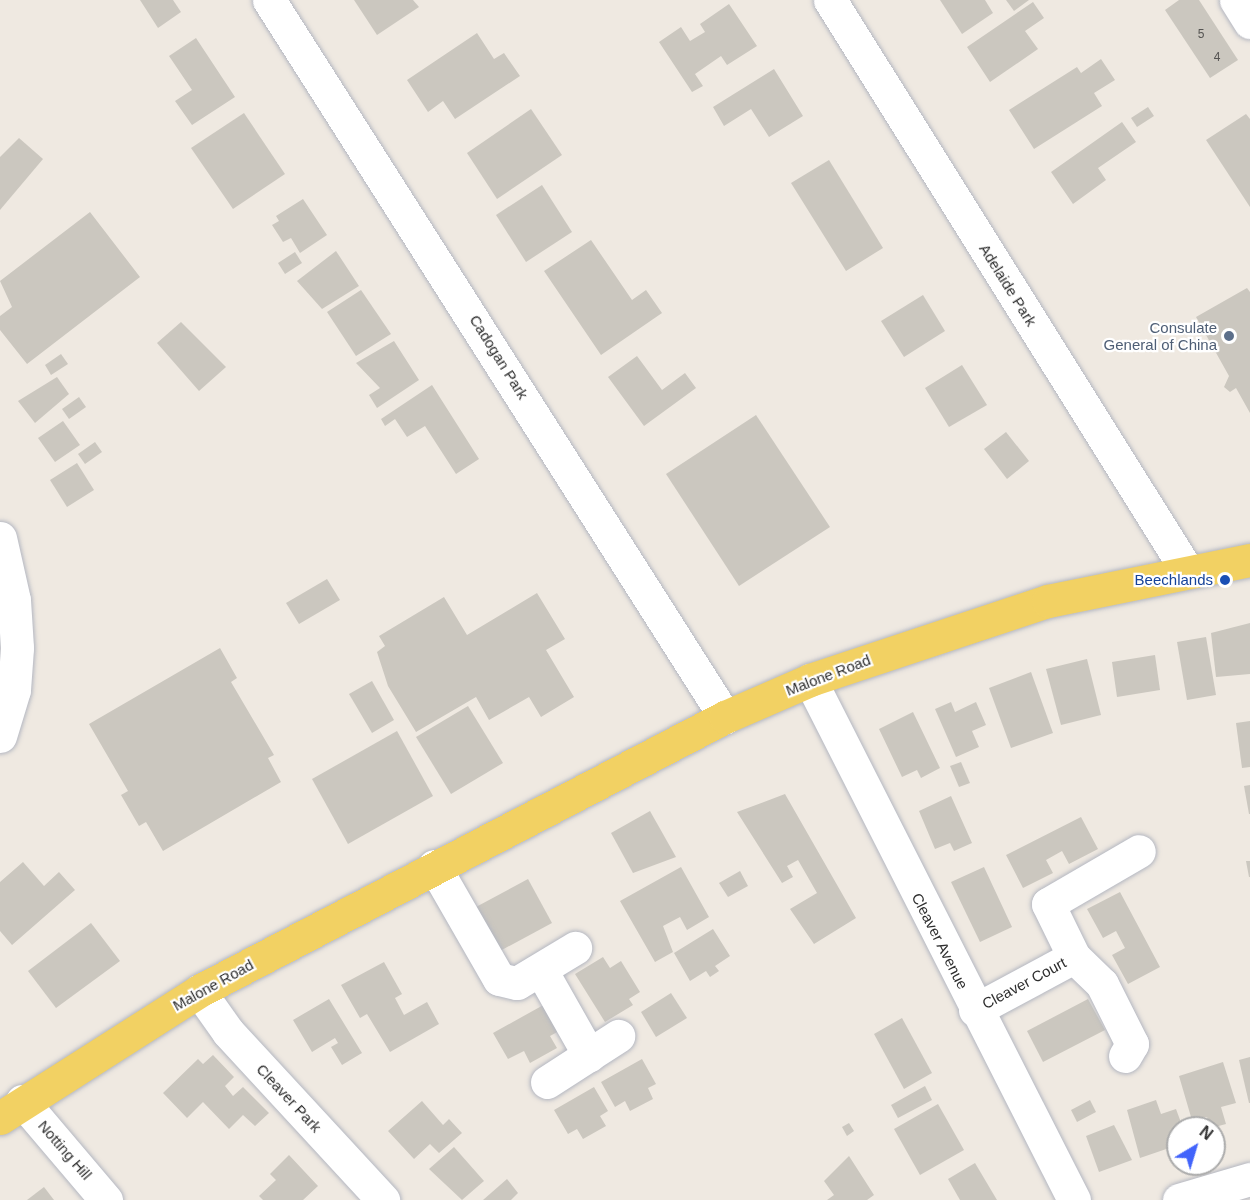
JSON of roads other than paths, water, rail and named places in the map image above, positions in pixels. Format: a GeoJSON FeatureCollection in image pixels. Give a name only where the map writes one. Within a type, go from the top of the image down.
{"type":"FeatureCollection","features":[{"type":"Feature","properties":{"kind":"main road","name":"Malone Road"},"geometry":{"type":"LineString","coordinates":[[9,1104],[199,991],[434,866],[725,717],[810,680],[1048,601],[1186,570],[1250,560]]}},
{"type":"Feature","properties":{"kind":"street","name":"Cadogan Park"},"geometry":{"type":"LineString","coordinates":[[269,0],[725,717]]}},
{"type":"Feature","properties":{"kind":"street","name":"Adelaide Park"},"geometry":{"type":"LineString","coordinates":[[830,0],[1186,570]]}},
{"type":"Feature","properties":{"kind":"street"},"geometry":{"type":"LineString","coordinates":[[0,538],[14,600],[17,648],[14,690],[0,736]]}},
{"type":"Feature","properties":{"kind":"street","name":"Cleaver Avenue"},"geometry":{"type":"LineString","coordinates":[[810,680],[975,1010],[1074,1200]]}},
{"type":"Feature","properties":{"kind":"street","name":"Cleaver Court"},"geometry":{"type":"LineString","coordinates":[[1125,1056],[1132,1044],[1102,984],[1074,957],[1048,904],[1139,851]]}},
{"type":"Feature","properties":{"kind":"street"},"geometry":{"type":"LineString","coordinates":[[434,866],[499,979],[517,983],[575,948]]}},
{"type":"Feature","properties":{"kind":"street","name":"Cleaver Court"},"geometry":{"type":"LineString","coordinates":[[975,1010],[1074,957]]}},
{"type":"Feature","properties":{"kind":"street"},"geometry":{"type":"LineString","coordinates":[[541,970],[589,1055]]}},
{"type":"Feature","properties":{"kind":"street","name":"Cleaver Park"},"geometry":{"type":"LineString","coordinates":[[199,991],[228,1032],[383,1200]]}},
{"type":"Feature","properties":{"kind":"street"},"geometry":{"type":"LineString","coordinates":[[547,1082],[618,1036]]}},
{"type":"Feature","properties":{"kind":"street","name":"Notting Hill"},"geometry":{"type":"LineString","coordinates":[[9,1104],[106,1200]]}},
{"type":"Feature","properties":{"kind":"street"},"geometry":{"type":"LineString","coordinates":[[1179,1200],[1250,1179]]}},
{"type":"Feature","properties":{"kind":"place","name":"Consulate General of China"},"geometry":{"type":"Point","coordinates":[1229,336]}},
{"type":"Feature","properties":{"kind":"place","name":"Beechlands"},"geometry":{"type":"Point","coordinates":[1225,580]}}]}
